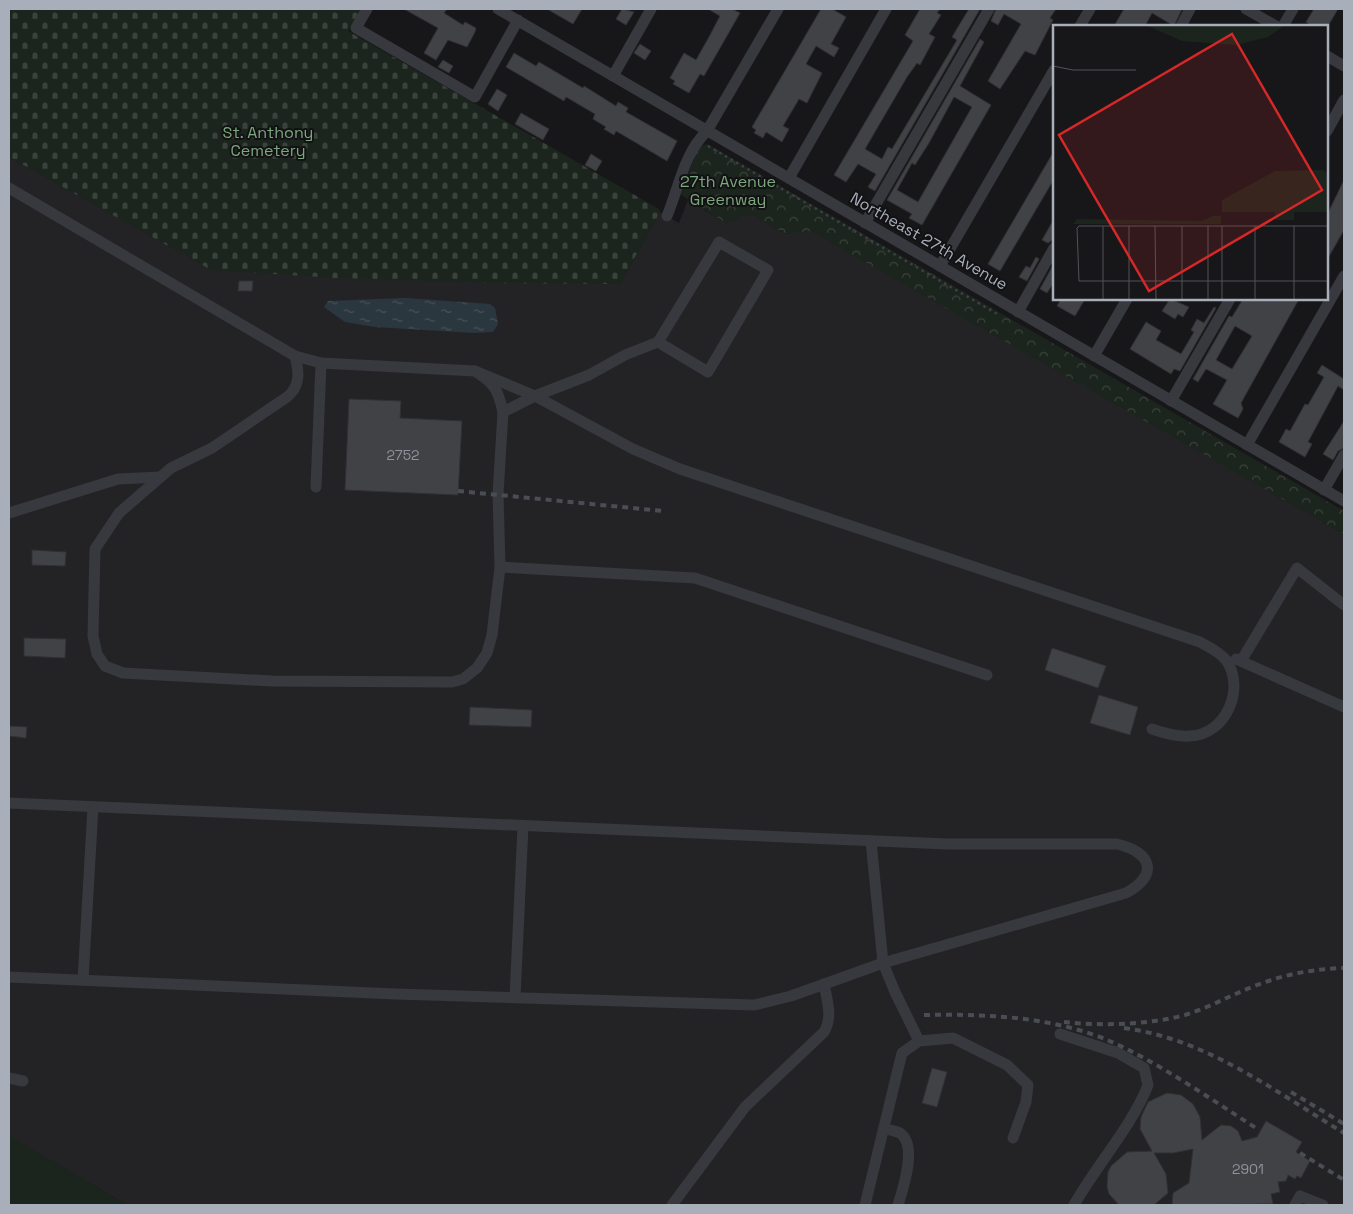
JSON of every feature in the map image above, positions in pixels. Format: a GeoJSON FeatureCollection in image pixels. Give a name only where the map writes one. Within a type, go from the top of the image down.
{"type":"FeatureCollection","features":[{"type":"Feature","properties":{"kind":"street"},"geometry":{"type":"LineString","coordinates":[[367,9],[356,28],[475,97],[516,15]]}},
{"type":"Feature","properties":{"kind":"street","name":"Northeast 27th Avenue"},"geometry":{"type":"LineString","coordinates":[[498,9],[516,15],[613,76],[1344,501]]}},
{"type":"Feature","properties":{"kind":"street"},"geometry":{"type":"LineString","coordinates":[[613,76],[651,9]]}},
{"type":"Feature","properties":{"kind":"street"},"geometry":{"type":"LineString","coordinates":[[667,216],[684,166],[697,140],[707,131],[778,9]]}},
{"type":"Feature","properties":{"kind":"street"},"geometry":{"type":"LineString","coordinates":[[788,178],[886,9]]}},
{"type":"Feature","properties":{"kind":"street"},"geometry":{"type":"LineString","coordinates":[[865,223],[989,9]]}},
{"type":"Feature","properties":{"kind":"street"},"geometry":{"type":"LineString","coordinates":[[1081,25],[1090,9]]}},
{"type":"Feature","properties":{"kind":"street"},"geometry":{"type":"LineString","coordinates":[[1181,25],[1190,9]]}},
{"type":"Feature","properties":{"kind":"street"},"geometry":{"type":"LineString","coordinates":[[1246,9],[1274,25]]}},
{"type":"Feature","properties":{"kind":"street"},"geometry":{"type":"LineString","coordinates":[[1284,25],[1293,9]]}},
{"type":"Feature","properties":{"kind":"street"},"geometry":{"type":"LineString","coordinates":[[1328,57],[1344,66]]}},
{"type":"Feature","properties":{"kind":"street"},"geometry":{"type":"LineString","coordinates":[[940,266],[1053,72]]}},
{"type":"Feature","properties":{"kind":"street"},"geometry":{"type":"LineString","coordinates":[[1328,129],[1344,100]]}},
{"type":"Feature","properties":{"kind":"street"},"geometry":{"type":"LineString","coordinates":[[9,188],[295,356],[321,363],[474,371],[535,396],[633,449],[680,469],[1200,642],[1344,707]]}},
{"type":"Feature","properties":{"kind":"street"},"geometry":{"type":"LineString","coordinates":[[503,412],[535,396],[589,376],[625,355],[658,342],[719,242],[768,270],[708,372],[658,342]]}},
{"type":"Feature","properties":{"kind":"street"},"geometry":{"type":"LineString","coordinates":[[1018,312],[1053,250]]}},
{"type":"Feature","properties":{"kind":"street"},"geometry":{"type":"LineString","coordinates":[[1247,445],[1344,276]]}},
{"type":"Feature","properties":{"kind":"street"},"geometry":{"type":"LineString","coordinates":[[1094,356],[1126,300]]}},
{"type":"Feature","properties":{"kind":"street"},"geometry":{"type":"LineString","coordinates":[[1172,401],[1229,300]]}},
{"type":"Feature","properties":{"kind":"street"},"geometry":{"type":"LineString","coordinates":[[295,356],[299,372],[292,393],[212,448],[171,468],[119,513],[94,549],[93,636],[97,654],[105,666],[123,673],[272,681],[452,682],[463,678],[477,668],[487,653],[492,635],[500,567],[498,494],[503,412],[500,395],[491,382],[474,371]]}},
{"type":"Feature","properties":{"kind":"street"},"geometry":{"type":"LineString","coordinates":[[316,487],[321,363]]}},
{"type":"Feature","properties":{"kind":"street"},"geometry":{"type":"LineString","coordinates":[[1324,490],[1344,455]]}},
{"type":"Feature","properties":{"kind":"street"},"geometry":{"type":"LineString","coordinates":[[9,513],[118,479],[160,477]]}},
{"type":"Feature","properties":{"kind":"street"},"geometry":{"type":"LineString","coordinates":[[500,567],[695,578],[987,675]]}},
{"type":"Feature","properties":{"kind":"street"},"geometry":{"type":"LineString","coordinates":[[1241,661],[1296,568],[1344,606]]}},
{"type":"Feature","properties":{"kind":"street"},"geometry":{"type":"LineString","coordinates":[[1152,729],[1174,735],[1191,736],[1205,733],[1223,720],[1230,710],[1233,683],[1229,665],[1215,650]]}},
{"type":"Feature","properties":{"kind":"street"},"geometry":{"type":"LineString","coordinates":[[9,804],[947,844],[1117,844],[1132,847],[1143,854],[1147,863],[1146,875],[1138,886],[1126,892],[883,963],[791,996],[754,1004],[515,997],[9,976]]}},
{"type":"Feature","properties":{"kind":"street"},"geometry":{"type":"LineString","coordinates":[[83,980],[93,807]]}},
{"type":"Feature","properties":{"kind":"street"},"geometry":{"type":"LineString","coordinates":[[515,997],[523,826]]}},
{"type":"Feature","properties":{"kind":"street"},"geometry":{"type":"LineString","coordinates":[[871,841],[883,963],[919,1041]]}},
{"type":"Feature","properties":{"kind":"street"},"geometry":{"type":"LineString","coordinates":[[672,1205],[746,1106],[824,1032],[828,1026],[829,1014],[824,984]]}},
{"type":"Feature","properties":{"kind":"street"},"geometry":{"type":"LineString","coordinates":[[1060,1034],[1118,1053],[1144,1068],[1148,1085],[1133,1115],[1093,1173],[1074,1205]]}},
{"type":"Feature","properties":{"kind":"street"},"geometry":{"type":"LineString","coordinates":[[865,1205],[902,1053],[919,1041],[954,1038],[1007,1064],[1028,1085],[1026,1102],[1013,1138]]}},
{"type":"Feature","properties":{"kind":"street"},"geometry":{"type":"LineString","coordinates":[[9,1078],[23,1081]]}},
{"type":"Feature","properties":{"kind":"street"},"geometry":{"type":"LineString","coordinates":[[885,1129],[901,1134],[908,1144],[908,1169],[898,1205]]}},
{"type":"Feature","properties":{"kind":"street"},"geometry":{"type":"LineString","coordinates":[[1294,1205],[1300,1196],[1323,1205]]}},
{"type":"Feature","properties":{"kind":"shaded area"},"geometry":{"type":"Polygon","coordinates":[[[9,157],[212,270],[620,284],[660,212],[679,223],[688,200],[726,223],[752,214],[786,234],[809,230],[1344,534],[1344,1205],[127,1205],[9,1136],[9,157]]]}},
{"type":"Feature","properties":{"kind":"green space","name":"St. Anthony Cemetery"},"geometry":{"type":"Polygon","coordinates":[[[9,9],[361,9],[348,31],[659,209],[660,212],[620,284],[486,283],[336,278],[211,270],[9,157],[9,9]]]}},
{"type":"Feature","properties":{"kind":"green space","name":"27th Avenue Greenway"},"geometry":{"type":"Polygon","coordinates":[[[707,144],[1344,511],[1344,534],[810,231],[786,234],[752,214],[726,223],[680,194],[699,147],[707,144]]]}},
{"type":"Feature","properties":{"kind":"green space"},"geometry":{"type":"Polygon","coordinates":[[[9,1136],[13,1138],[127,1205],[9,1205],[9,1136]]]}},
{"type":"Feature","properties":{"kind":"water"},"geometry":{"type":"Polygon","coordinates":[[[405,298],[490,304],[495,308],[498,324],[493,332],[474,333],[375,327],[345,322],[324,307],[328,301],[405,298]]]}},
{"type":"Feature","properties":{"kind":"building"},"geometry":{"type":"Polygon","coordinates":[[[404,9],[447,9],[444,13],[463,25],[465,22],[476,28],[475,32],[467,47],[448,40],[436,60],[424,53],[438,28],[404,9]]]}},
{"type":"Feature","properties":{"kind":"building"},"geometry":{"type":"Polygon","coordinates":[[[547,9],[582,9],[573,24],[547,9]]]}},
{"type":"Feature","properties":{"kind":"building"},"geometry":{"type":"Polygon","coordinates":[[[622,9],[634,12],[626,25],[616,19],[622,9]]]}},
{"type":"Feature","properties":{"kind":"building"},"geometry":{"type":"Polygon","coordinates":[[[708,9],[732,9],[740,13],[704,76],[700,74],[689,93],[673,84],[675,81],[670,78],[684,53],[696,60],[709,37],[720,16],[708,9]]]}},
{"type":"Feature","properties":{"kind":"building"},"geometry":{"type":"Polygon","coordinates":[[[821,9],[832,9],[846,17],[831,44],[839,48],[834,57],[816,46],[806,64],[822,73],[807,103],[799,99],[783,126],[789,129],[782,142],[766,132],[763,138],[754,133],[756,130],[752,127],[821,9]]]}},
{"type":"Feature","properties":{"kind":"building"},"geometry":{"type":"Polygon","coordinates":[[[920,9],[940,9],[937,13],[941,15],[929,34],[935,37],[920,65],[917,63],[907,77],[865,149],[882,159],[888,147],[892,149],[957,40],[952,37],[969,9],[980,9],[875,191],[868,187],[876,174],[858,164],[846,182],[834,175],[913,41],[905,35],[920,9]]]}},
{"type":"Feature","properties":{"kind":"building"},"geometry":{"type":"Polygon","coordinates":[[[996,9],[1056,9],[1050,18],[1053,20],[1035,55],[1025,51],[1000,89],[988,81],[1021,24],[1004,14],[998,25],[991,21],[996,9]]]}},
{"type":"Feature","properties":{"kind":"building"},"geometry":{"type":"Polygon","coordinates":[[[1124,9],[1182,9],[1174,25],[1152,13],[1146,25],[1115,25],[1124,9]]]}},
{"type":"Feature","properties":{"kind":"building"},"geometry":{"type":"Polygon","coordinates":[[[1314,9],[1338,9],[1328,26],[1310,25],[1306,22],[1314,9]]]}},
{"type":"Feature","properties":{"kind":"building"},"geometry":{"type":"Polygon","coordinates":[[[980,39],[984,42],[960,86],[991,105],[922,225],[909,218],[912,214],[887,200],[980,39]],[[954,97],[929,143],[915,165],[912,163],[897,190],[918,202],[972,107],[954,97]]]}},
{"type":"Feature","properties":{"kind":"building"},"geometry":{"type":"Polygon","coordinates":[[[640,44],[651,51],[645,60],[634,53],[640,44]]]}},
{"type":"Feature","properties":{"kind":"building"},"geometry":{"type":"Polygon","coordinates":[[[514,53],[536,66],[539,62],[616,106],[618,102],[628,108],[626,112],[677,141],[667,161],[616,131],[614,135],[604,129],[606,127],[593,119],[595,114],[566,97],[564,101],[506,67],[514,53]]]}},
{"type":"Feature","properties":{"kind":"building"},"geometry":{"type":"Polygon","coordinates":[[[443,60],[453,66],[449,73],[438,67],[443,60]]]}},
{"type":"Feature","properties":{"kind":"building"},"geometry":{"type":"Polygon","coordinates":[[[497,89],[507,95],[498,111],[488,104],[497,89]]]}},
{"type":"Feature","properties":{"kind":"building"},"geometry":{"type":"Polygon","coordinates":[[[521,113],[549,129],[543,140],[515,124],[521,113]]]}},
{"type":"Feature","properties":{"kind":"building"},"geometry":{"type":"Polygon","coordinates":[[[1053,153],[1053,181],[1000,271],[988,264],[1053,153]]]}},
{"type":"Feature","properties":{"kind":"building"},"geometry":{"type":"Polygon","coordinates":[[[591,154],[602,161],[596,171],[585,165],[591,154]]]}},
{"type":"Feature","properties":{"kind":"building"},"geometry":{"type":"Polygon","coordinates":[[[1344,180],[1344,230],[1328,258],[1328,213],[1344,180]]]}},
{"type":"Feature","properties":{"kind":"building"},"geometry":{"type":"Polygon","coordinates":[[[1053,221],[1053,240],[1048,243],[1042,240],[1053,221]]]}},
{"type":"Feature","properties":{"kind":"building"},"geometry":{"type":"Polygon","coordinates":[[[1036,257],[1039,259],[1027,281],[1019,277],[1026,266],[1030,268],[1036,257]]]}},
{"type":"Feature","properties":{"kind":"building"},"geometry":{"type":"Polygon","coordinates":[[[1053,268],[1053,284],[1047,293],[1040,289],[1053,268]]]}},
{"type":"Feature","properties":{"kind":"building"},"geometry":{"type":"Polygon","coordinates":[[[239,281],[253,281],[252,291],[238,291],[239,281]]]}},
{"type":"Feature","properties":{"kind":"building"},"geometry":{"type":"Polygon","coordinates":[[[1060,300],[1084,300],[1075,316],[1057,306],[1060,300]]]}},
{"type":"Feature","properties":{"kind":"building"},"geometry":{"type":"Polygon","coordinates":[[[1169,300],[1189,307],[1183,317],[1178,314],[1175,319],[1162,311],[1169,300]]]}},
{"type":"Feature","properties":{"kind":"building"},"geometry":{"type":"Polygon","coordinates":[[[1242,300],[1298,300],[1241,403],[1243,409],[1238,418],[1213,404],[1227,380],[1206,369],[1198,382],[1193,379],[1229,316],[1232,317],[1242,300]],[[1235,326],[1216,360],[1232,369],[1252,336],[1235,326]]]}},
{"type":"Feature","properties":{"kind":"building"},"geometry":{"type":"Polygon","coordinates":[[[1214,307],[1216,308],[1180,371],[1174,369],[1171,374],[1130,349],[1146,322],[1161,331],[1156,340],[1181,354],[1194,332],[1191,330],[1197,319],[1204,323],[1214,307]]]}},
{"type":"Feature","properties":{"kind":"building"},"geometry":{"type":"Polygon","coordinates":[[[1322,365],[1344,379],[1344,390],[1338,386],[1308,442],[1312,444],[1305,457],[1279,442],[1286,429],[1290,431],[1305,404],[1308,405],[1324,377],[1317,373],[1322,365]]]}},
{"type":"Feature","properties":{"kind":"building"},"geometry":{"type":"Polygon","coordinates":[[[349,399],[401,401],[400,418],[462,421],[458,495],[345,490],[349,399]]]}},
{"type":"Feature","properties":{"kind":"building"},"geometry":{"type":"Polygon","coordinates":[[[1344,421],[1344,448],[1338,451],[1333,460],[1323,454],[1344,421]]]}},
{"type":"Feature","properties":{"kind":"building"},"geometry":{"type":"Polygon","coordinates":[[[32,550],[66,552],[65,566],[32,565],[32,550]]]}},
{"type":"Feature","properties":{"kind":"building"},"geometry":{"type":"Polygon","coordinates":[[[24,638],[66,639],[65,658],[24,656],[24,638]]]}},
{"type":"Feature","properties":{"kind":"building"},"geometry":{"type":"Polygon","coordinates":[[[1052,648],[1106,666],[1098,688],[1045,670],[1052,648]]]}},
{"type":"Feature","properties":{"kind":"building"},"geometry":{"type":"Polygon","coordinates":[[[1099,695],[1138,707],[1130,735],[1090,723],[1099,695]]]}},
{"type":"Feature","properties":{"kind":"building"},"geometry":{"type":"Polygon","coordinates":[[[470,707],[532,710],[531,727],[469,725],[470,707]]]}},
{"type":"Feature","properties":{"kind":"building"},"geometry":{"type":"Polygon","coordinates":[[[9,726],[27,727],[26,738],[9,736],[9,726]]]}},
{"type":"Feature","properties":{"kind":"building"},"geometry":{"type":"Polygon","coordinates":[[[932,1068],[947,1072],[937,1107],[922,1103],[932,1068]]]}},
{"type":"Feature","properties":{"kind":"building"},"geometry":{"type":"Polygon","coordinates":[[[1167,1093],[1181,1095],[1193,1104],[1200,1117],[1202,1140],[1221,1125],[1231,1126],[1238,1131],[1242,1141],[1257,1137],[1266,1121],[1302,1142],[1296,1152],[1310,1161],[1301,1178],[1297,1176],[1295,1179],[1288,1175],[1286,1181],[1278,1182],[1280,1192],[1271,1194],[1273,1204],[1172,1205],[1173,1193],[1189,1183],[1193,1149],[1173,1153],[1154,1153],[1166,1174],[1168,1193],[1154,1205],[1119,1205],[1109,1194],[1107,1187],[1108,1172],[1111,1166],[1127,1152],[1152,1151],[1140,1129],[1141,1117],[1148,1102],[1167,1093]]]}},
{"type":"Feature","properties":{"kind":"railway"},"geometry":{"type":"LineString","coordinates":[[458,491],[663,511]]}},
{"type":"Feature","properties":{"kind":"railway"},"geometry":{"type":"LineString","coordinates":[[1064,1022],[1124,1024],[1155,1021],[1194,1012],[1243,990],[1274,979],[1308,971],[1344,968]]}},
{"type":"Feature","properties":{"kind":"railway"},"geometry":{"type":"LineString","coordinates":[[924,1015],[1016,1018],[1061,1025],[1083,1031],[1105,1039],[1144,1058],[1259,1130]]}},
{"type":"Feature","properties":{"kind":"railway"},"geometry":{"type":"LineString","coordinates":[[1124,1028],[1184,1043],[1212,1055],[1266,1084],[1344,1133]]}},
{"type":"Feature","properties":{"kind":"railway"},"geometry":{"type":"LineString","coordinates":[[1291,1092],[1344,1124]]}},
{"type":"Feature","properties":{"kind":"railway"},"geometry":{"type":"LineString","coordinates":[[1300,1153],[1344,1180]]}}]}
